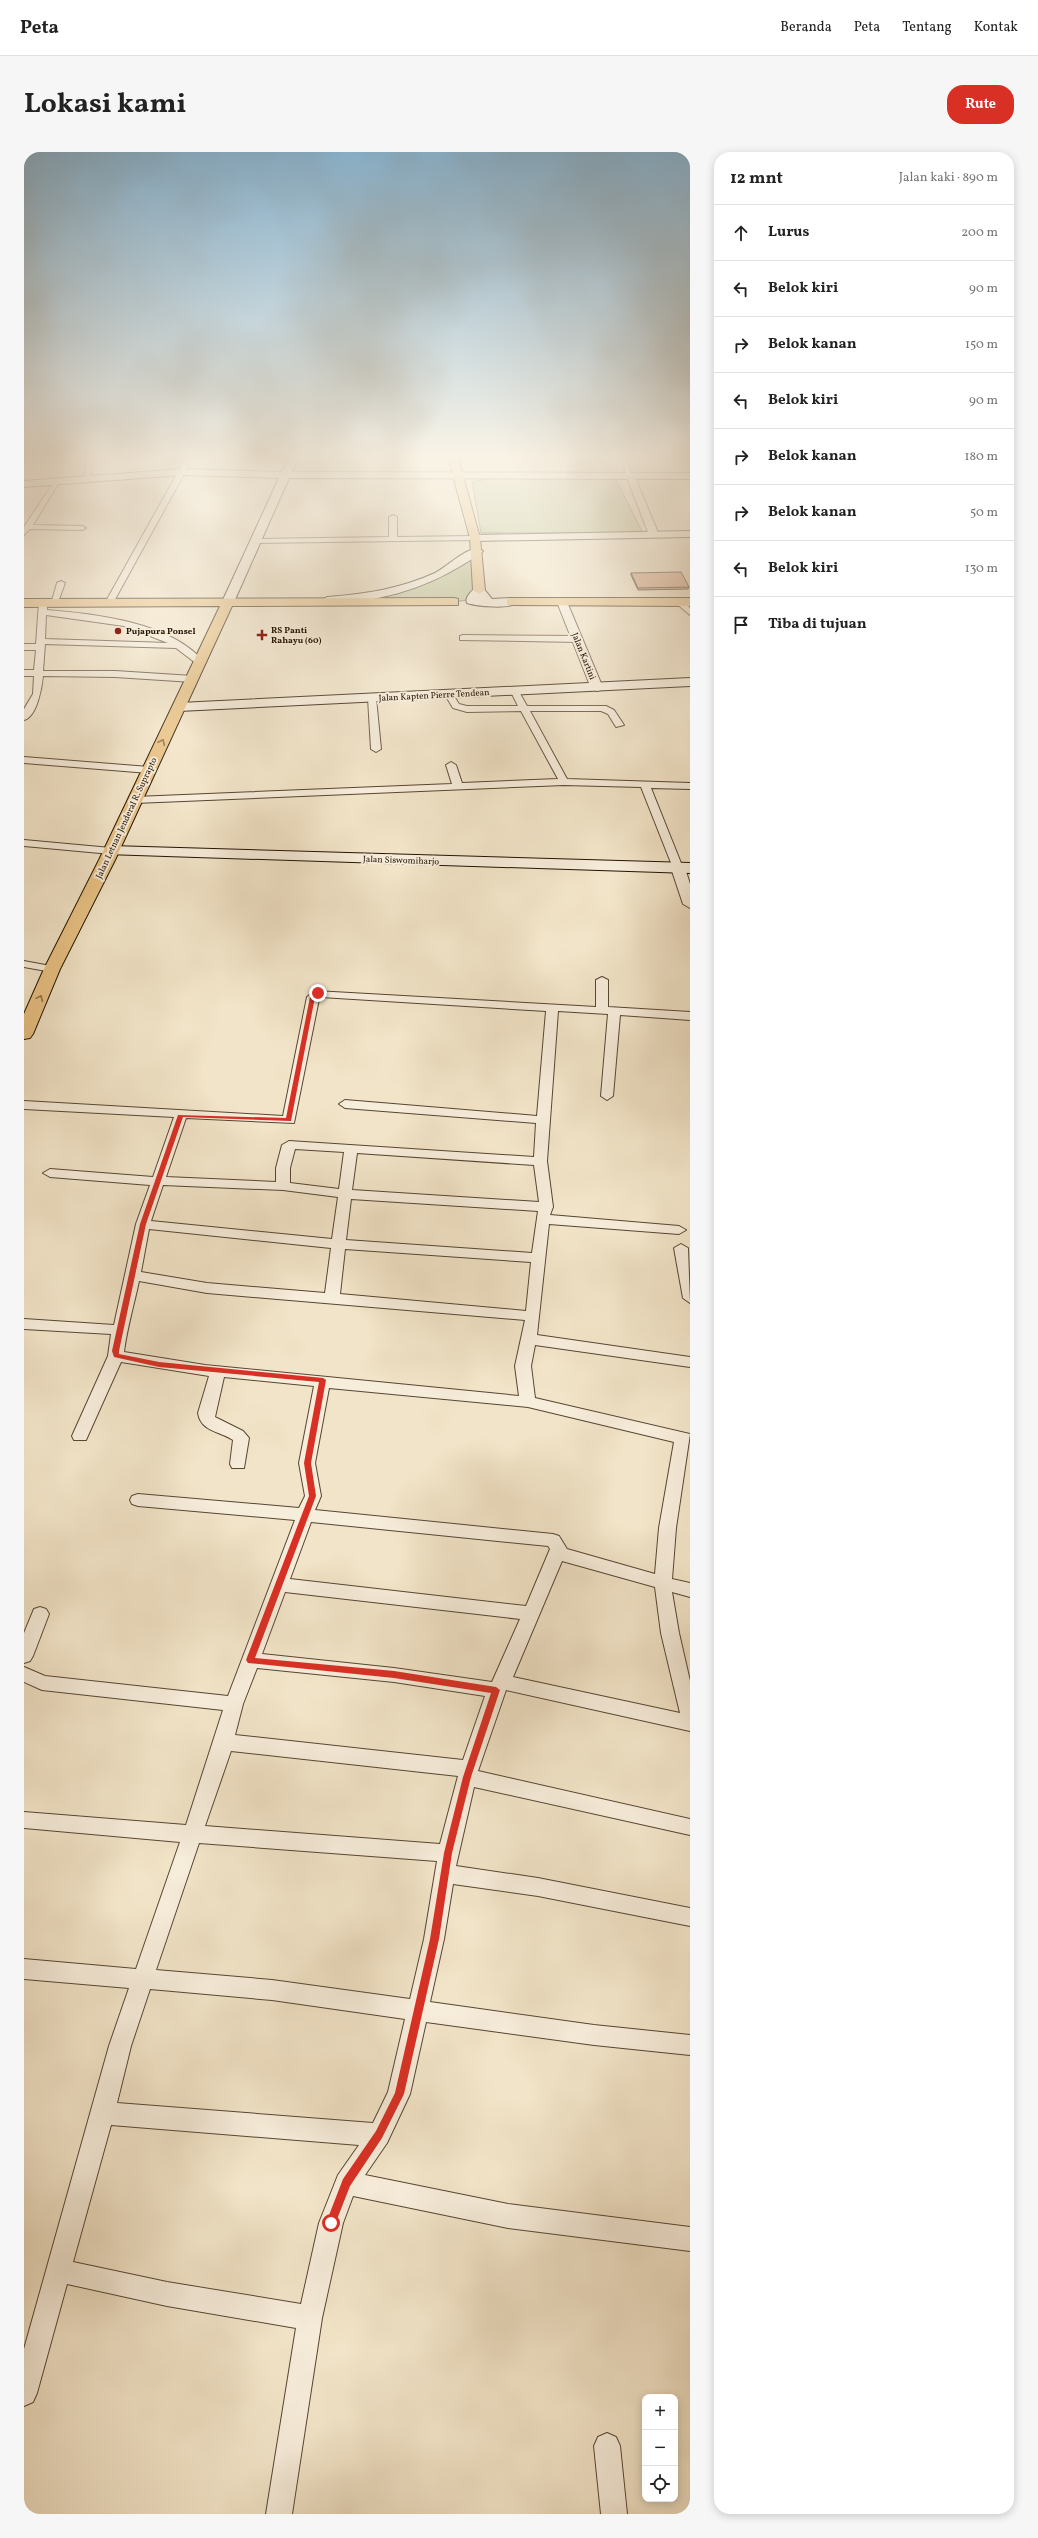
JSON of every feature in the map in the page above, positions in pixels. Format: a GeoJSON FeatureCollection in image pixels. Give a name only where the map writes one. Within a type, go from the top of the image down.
{"type":"FeatureCollection","features":[{"type":"Feature","properties":{"kind":"main road"},"geometry":{"type":"LineString","coordinates":[[228,602],[245,564]]}},
{"type":"Feature","properties":{"kind":"main road"},"geometry":{"type":"LineString","coordinates":[[312,602],[370,597],[421,585],[459,564]]}},
{"type":"Feature","properties":{"kind":"main road"},"geometry":{"type":"LineString","coordinates":[[478,564],[480,599]]}},
{"type":"Feature","properties":{"kind":"main road"},"geometry":{"type":"LineString","coordinates":[[24,602],[47,606],[109,603],[454,602],[480,599],[511,602],[685,602]]}},
{"type":"Feature","properties":{"kind":"main road","name":"Jalan Letnan Jenderal R. Suprapto"},"geometry":{"type":"LineString","coordinates":[[24,1034],[52,969],[111,851],[228,602]]}},
{"type":"Feature","properties":{"kind":"main road","name":"Jalan Kapten Pierre Tendean"},"geometry":{"type":"LineString","coordinates":[[179,707],[689,683]]}},
{"type":"Feature","properties":{"kind":"main road","name":"Jalan Siswomiharjo"},"geometry":{"type":"LineString","coordinates":[[111,851],[684,868]]}},
{"type":"Feature","properties":{"kind":"street"},"geometry":{"type":"LineString","coordinates":[[109,603],[130,564]]}},
{"type":"Feature","properties":{"kind":"street"},"geometry":{"type":"LineString","coordinates":[[24,717],[37,694],[40,644],[47,606],[61,583]]}},
{"type":"Feature","properties":{"kind":"street","name":"Jalan Kartini"},"geometry":{"type":"LineString","coordinates":[[562,602],[597,688]]}},
{"type":"Feature","properties":{"kind":"street"},"geometry":{"type":"LineString","coordinates":[[685,602],[690,613]]}},
{"type":"Feature","properties":{"kind":"street"},"geometry":{"type":"LineString","coordinates":[[47,606],[143,629],[180,646],[200,662]]}},
{"type":"Feature","properties":{"kind":"street"},"geometry":{"type":"LineString","coordinates":[[463,638],[578,639]]}},
{"type":"Feature","properties":{"kind":"street"},"geometry":{"type":"LineString","coordinates":[[24,647],[40,644],[180,646]]}},
{"type":"Feature","properties":{"kind":"street"},"geometry":{"type":"LineString","coordinates":[[24,673],[115,674],[193,678]]}},
{"type":"Feature","properties":{"kind":"street"},"geometry":{"type":"LineString","coordinates":[[515,692],[564,782]]}},
{"type":"Feature","properties":{"kind":"street"},"geometry":{"type":"LineString","coordinates":[[449,694],[456,706],[461,708],[604,708],[611,712],[619,725]]}},
{"type":"Feature","properties":{"kind":"street"},"geometry":{"type":"LineString","coordinates":[[372,698],[376,749]]}},
{"type":"Feature","properties":{"kind":"street"},"geometry":{"type":"LineString","coordinates":[[24,760],[149,770]]}},
{"type":"Feature","properties":{"kind":"street"},"geometry":{"type":"LineString","coordinates":[[451,765],[458,787]]}},
{"type":"Feature","properties":{"kind":"street"},"geometry":{"type":"LineString","coordinates":[[135,800],[564,782],[644,783],[690,786]]}},
{"type":"Feature","properties":{"kind":"street"},"geometry":{"type":"LineString","coordinates":[[644,783],[684,868],[690,904]]}},
{"type":"Feature","properties":{"kind":"street"},"geometry":{"type":"LineString","coordinates":[[24,843],[111,851]]}},
{"type":"Feature","properties":{"kind":"street"},"geometry":{"type":"LineString","coordinates":[[24,964],[52,969]]}},
{"type":"Feature","properties":{"kind":"street"},"geometry":{"type":"LineString","coordinates":[[602,980],[608,1011],[607,1096]]}},
{"type":"Feature","properties":{"kind":"street"},"geometry":{"type":"LineString","coordinates":[[283,1186],[283,1168],[289,1145],[289,1120],[313,997],[318,993],[690,1016]]}},
{"type":"Feature","properties":{"kind":"street"},"geometry":{"type":"LineString","coordinates":[[528,1402],[524,1366],[533,1316],[544,1213],[540,1161],[544,1120],[544,1086],[552,1007]]}},
{"type":"Feature","properties":{"kind":"street"},"geometry":{"type":"LineString","coordinates":[[345,1104],[544,1120]]}},
{"type":"Feature","properties":{"kind":"street"},"geometry":{"type":"LineString","coordinates":[[24,1105],[289,1120]]}},
{"type":"Feature","properties":{"kind":"street"},"geometry":{"type":"LineString","coordinates":[[80,1436],[116,1356],[119,1330],[143,1224],[181,1115]]}},
{"type":"Feature","properties":{"kind":"street"},"geometry":{"type":"LineString","coordinates":[[289,1145],[540,1161]]}},
{"type":"Feature","properties":{"kind":"street"},"geometry":{"type":"LineString","coordinates":[[332,1298],[351,1148]]}},
{"type":"Feature","properties":{"kind":"street"},"geometry":{"type":"LineString","coordinates":[[50,1172],[157,1181],[283,1186],[345,1194],[677,1226],[686,1248],[690,1298]]}},
{"type":"Feature","properties":{"kind":"street"},"geometry":{"type":"LineString","coordinates":[[143,1224],[339,1244],[538,1258]]}},
{"type":"Feature","properties":{"kind":"street"},"geometry":{"type":"LineString","coordinates":[[132,1275],[207,1288],[533,1316]]}},
{"type":"Feature","properties":{"kind":"street"},"geometry":{"type":"LineString","coordinates":[[24,1324],[119,1330]]}},
{"type":"Feature","properties":{"kind":"street"},"geometry":{"type":"LineString","coordinates":[[528,1339],[690,1362]]}},
{"type":"Feature","properties":{"kind":"street"},"geometry":{"type":"LineString","coordinates":[[116,1356],[159,1364],[218,1371],[323,1380],[528,1402],[686,1439],[666,1541],[663,1584],[665,1604],[690,1718]]}},
{"type":"Feature","properties":{"kind":"street"},"geometry":{"type":"LineString","coordinates":[[218,1371],[206,1413],[207,1419],[217,1426],[238,1434],[241,1438],[238,1464]]}},
{"type":"Feature","properties":{"kind":"street"},"geometry":{"type":"LineString","coordinates":[[24,2393],[57,2270],[103,2113],[120,2046],[144,1980],[224,1742],[234,1704],[313,1496],[307,1463],[323,1380]]}},
{"type":"Feature","properties":{"kind":"street"},"geometry":{"type":"LineString","coordinates":[[138,1500],[553,1540],[559,1548],[529,1613],[499,1686],[468,1773],[448,1853],[419,2010],[399,2094],[379,2135],[346,2183],[331,2223],[310,2318],[279,2514]]}},
{"type":"Feature","properties":{"kind":"street"},"geometry":{"type":"LineString","coordinates":[[557,1552],[584,1562],[690,1590]]}},
{"type":"Feature","properties":{"kind":"street"},"geometry":{"type":"LineString","coordinates":[[280,1585],[421,1598],[529,1613]]}},
{"type":"Feature","properties":{"kind":"street"},"geometry":{"type":"LineString","coordinates":[[24,1656],[40,1614]]}},
{"type":"Feature","properties":{"kind":"street"},"geometry":{"type":"LineString","coordinates":[[250,1660],[499,1686],[690,1724]]}},
{"type":"Feature","properties":{"kind":"street"},"geometry":{"type":"LineString","coordinates":[[24,1674],[42,1683],[234,1704]]}},
{"type":"Feature","properties":{"kind":"street"},"geometry":{"type":"LineString","coordinates":[[224,1742],[468,1773],[690,1827]]}},
{"type":"Feature","properties":{"kind":"street"},"geometry":{"type":"LineString","coordinates":[[24,1820],[192,1834],[376,1846],[448,1853]]}},
{"type":"Feature","properties":{"kind":"street"},"geometry":{"type":"LineString","coordinates":[[445,1874],[500,1879],[546,1887],[690,1917]]}},
{"type":"Feature","properties":{"kind":"street"},"geometry":{"type":"LineString","coordinates":[[24,1969],[272,1990],[594,2035],[690,2045]]}},
{"type":"Feature","properties":{"kind":"street"},"geometry":{"type":"LineString","coordinates":[[103,2113],[379,2135]]}},
{"type":"Feature","properties":{"kind":"street"},"geometry":{"type":"LineString","coordinates":[[346,2183],[508,2216],[690,2239]]}},
{"type":"Feature","properties":{"kind":"street"},"geometry":{"type":"LineString","coordinates":[[57,2270],[167,2294],[310,2318]]}},
{"type":"Feature","properties":{"kind":"street"},"geometry":{"type":"LineString","coordinates":[[607,2446],[614,2514]]}},
{"type":"Feature","properties":{"kind":"green space"},"geometry":{"type":"Polygon","coordinates":[[[452,564],[478,564],[479,590],[467,600],[454,602],[346,600],[400,591],[452,564]]]}},
{"type":"Feature","properties":{"kind":"building"},"geometry":{"type":"Polygon","coordinates":[[[681,572],[689,587],[638,588],[631,573],[681,572]]]}},
{"type":"Feature","properties":{"kind":"place","name":"Pujapura Ponsel"},"geometry":{"type":"Point","coordinates":[118,631]}},
{"type":"Feature","properties":{"kind":"place","name":"RS Panti Rahayu (60)"},"geometry":{"type":"Point","coordinates":[262,635]}},
{"type":"Feature","properties":{"kind":"route"},"geometry":{"type":"LineString","coordinates":[[318,993],[313,997],[289,1120],[181,1115],[143,1224],[124,1318],[119,1330],[115,1351],[116,1356],[159,1364],[205,1370],[323,1380],[307,1463],[308,1478],[313,1496],[250,1660],[394,1674],[496,1690],[469,1769],[448,1853],[434,1939],[399,2094],[379,2135],[346,2183],[338,2200],[331,2223]]}}]}
